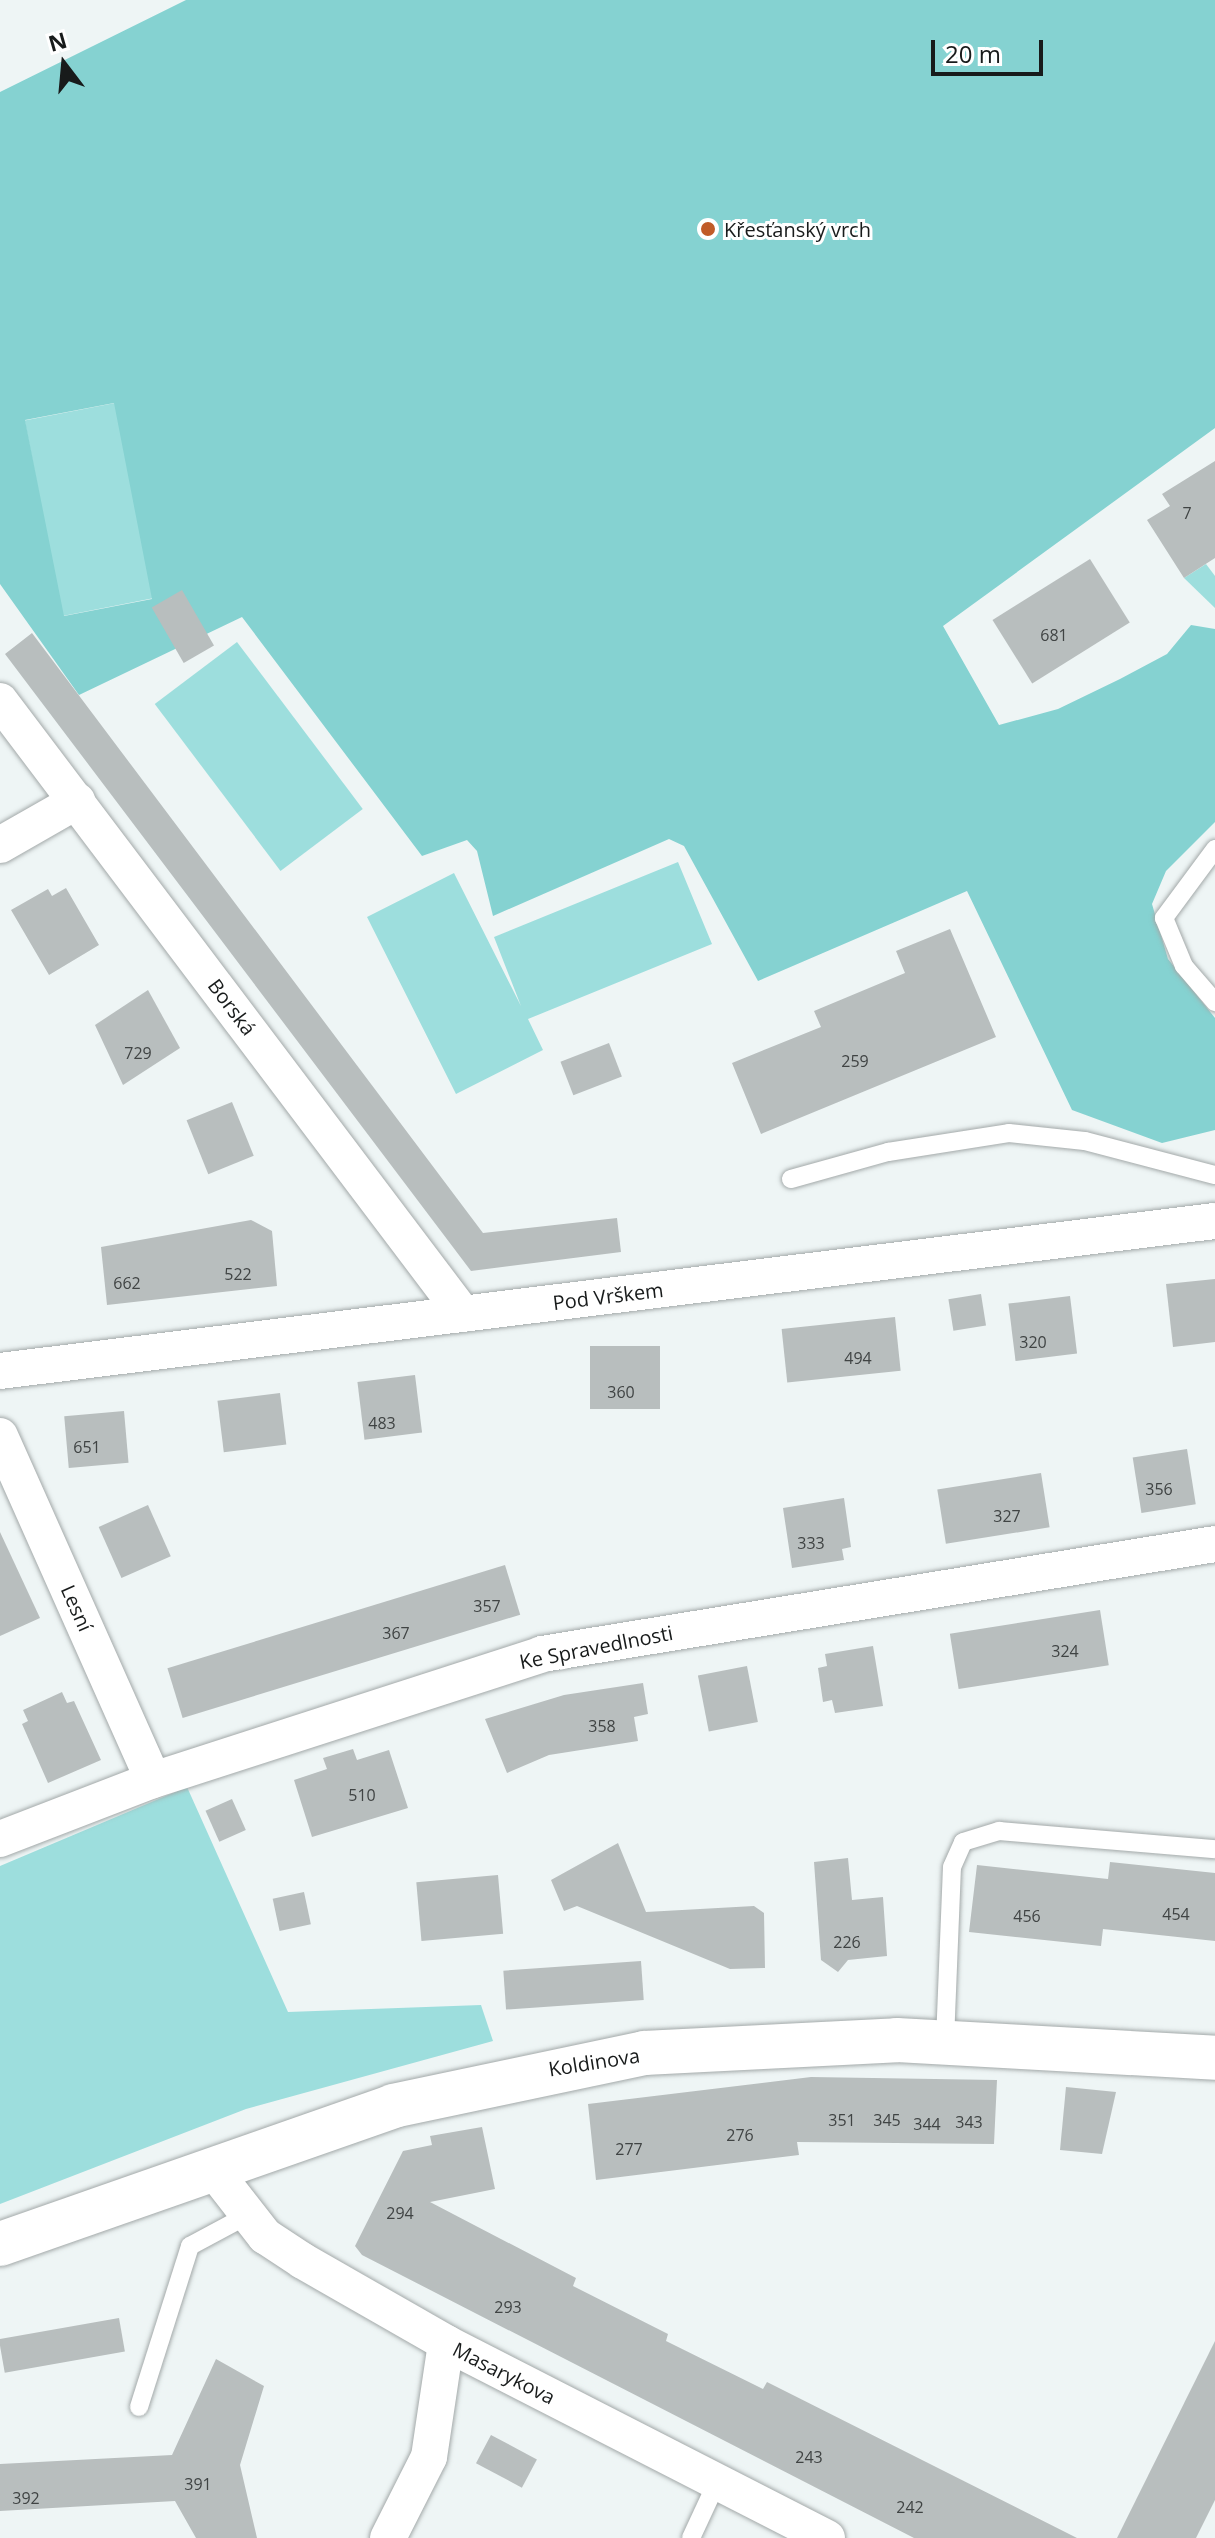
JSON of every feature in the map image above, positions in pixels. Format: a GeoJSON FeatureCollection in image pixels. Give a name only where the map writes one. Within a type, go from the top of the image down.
{"type":"FeatureCollection","features":[{"type":"Feature","properties":{"kind":"street","name":"Borská"},"geometry":{"type":"LineString","coordinates":[[0,701],[463,1314]]}},
{"type":"Feature","properties":{"kind":"street"},"geometry":{"type":"LineString","coordinates":[[0,845],[77,801]]}},
{"type":"Feature","properties":{"kind":"street","name":"Pod Vrškem"},"geometry":{"type":"LineString","coordinates":[[0,1371],[1215,1221]]}},
{"type":"Feature","properties":{"kind":"street","name":"Lesní"},"geometry":{"type":"LineString","coordinates":[[0,1436],[153,1780]]}},
{"type":"Feature","properties":{"kind":"street","name":"Ke Spravedlnosti"},"geometry":{"type":"LineString","coordinates":[[0,1839],[153,1780],[542,1654],[1215,1544]]}},
{"type":"Feature","properties":{"kind":"street","name":"Koldinova"},"geometry":{"type":"LineString","coordinates":[[0,2244],[211,2167],[405,2103],[562,2066],[729,2046],[945,2041],[1215,2058]]}},
{"type":"Feature","properties":{"kind":"street","name":"Masarykova"},"geometry":{"type":"LineString","coordinates":[[211,2167],[246,2216],[303,2261],[446,2343],[827,2538]]}},
{"type":"Feature","properties":{"kind":"street"},"geometry":{"type":"LineString","coordinates":[[388,2538],[429,2457],[446,2343]]}},
{"type":"Feature","properties":{"kind":"lane"},"geometry":{"type":"LineString","coordinates":[[1215,849],[1164,918],[1184,966],[1215,1002]]}},
{"type":"Feature","properties":{"kind":"lane"},"geometry":{"type":"LineString","coordinates":[[791,1179],[888,1152],[1009,1133],[1085,1141],[1215,1175]]}},
{"type":"Feature","properties":{"kind":"lane"},"geometry":{"type":"LineString","coordinates":[[945,2041],[952,1867],[963,1842],[999,1831],[1215,1849]]}},
{"type":"Feature","properties":{"kind":"lane"},"geometry":{"type":"LineString","coordinates":[[139,2407],[190,2246],[246,2216]]}},
{"type":"Feature","properties":{"kind":"lane"},"geometry":{"type":"LineString","coordinates":[[691,2538],[717,2482]]}},
{"type":"Feature","properties":{"kind":"shaded area"},"geometry":{"type":"Polygon","coordinates":[[[186,0],[1215,0],[1215,428],[943,626],[999,725],[1058,709],[1120,679],[1167,654],[1191,625],[1215,629],[1215,822],[1166,871],[1152,904],[1168,959],[1215,1018],[1215,1130],[1162,1143],[1072,1110],[967,891],[758,981],[684,846],[669,839],[493,916],[477,851],[467,840],[422,856],[242,617],[79,695],[0,584],[0,92],[186,0]],[[114,403],[25,420],[64,616],[152,599],[114,403]]]}},
{"type":"Feature","properties":{"kind":"shaded area"},"geometry":{"type":"Polygon","coordinates":[[[115,403],[153,598],[63,616],[25,421],[115,403]]]}},
{"type":"Feature","properties":{"kind":"shaded area"},"geometry":{"type":"Polygon","coordinates":[[[1206,564],[1215,576],[1215,608],[1184,578],[1206,564]]]}},
{"type":"Feature","properties":{"kind":"shaded area"},"geometry":{"type":"Polygon","coordinates":[[[237,642],[363,809],[281,871],[155,704],[237,642]]]}},
{"type":"Feature","properties":{"kind":"shaded area"},"geometry":{"type":"Polygon","coordinates":[[[678,862],[712,944],[528,1019],[543,1050],[456,1094],[367,917],[454,873],[521,1006],[494,937],[678,862]]]}},
{"type":"Feature","properties":{"kind":"shaded area"},"geometry":{"type":"Polygon","coordinates":[[[187,1787],[288,2012],[481,2005],[493,2041],[246,2109],[0,2204],[0,1866],[187,1787]]]}},
{"type":"Feature","properties":{"kind":"building"},"geometry":{"type":"Polygon","coordinates":[[[1215,461],[1215,558],[1184,578],[1147,520],[1170,506],[1162,494],[1215,461]]]}},
{"type":"Feature","properties":{"kind":"building"},"geometry":{"type":"Polygon","coordinates":[[[1090,559],[1130,623],[1032,684],[992,620],[1090,559]]]}},
{"type":"Feature","properties":{"kind":"building"},"geometry":{"type":"Polygon","coordinates":[[[182,590],[214,645],[184,663],[152,608],[182,590]]]}},
{"type":"Feature","properties":{"kind":"building"},"geometry":{"type":"Polygon","coordinates":[[[32,633],[483,1233],[617,1218],[621,1252],[471,1271],[5,654],[32,633]]]}},
{"type":"Feature","properties":{"kind":"building"},"geometry":{"type":"Polygon","coordinates":[[[66,888],[99,945],[49,975],[11,910],[48,889],[52,896],[66,888]]]}},
{"type":"Feature","properties":{"kind":"building"},"geometry":{"type":"Polygon","coordinates":[[[950,929],[996,1037],[761,1134],[732,1063],[821,1027],[814,1011],[905,973],[896,951],[950,929]]]}},
{"type":"Feature","properties":{"kind":"building"},"geometry":{"type":"Polygon","coordinates":[[[148,990],[180,1048],[123,1085],[95,1025],[148,990]]]}},
{"type":"Feature","properties":{"kind":"building"},"geometry":{"type":"Polygon","coordinates":[[[609,1043],[622,1077],[573,1095],[560,1062],[609,1043]]]}},
{"type":"Feature","properties":{"kind":"building"},"geometry":{"type":"Polygon","coordinates":[[[232,1102],[254,1156],[208,1174],[187,1120],[232,1102]]]}},
{"type":"Feature","properties":{"kind":"building"},"geometry":{"type":"Polygon","coordinates":[[[251,1220],[272,1231],[277,1286],[107,1305],[101,1247],[251,1220]]]}},
{"type":"Feature","properties":{"kind":"building"},"geometry":{"type":"Polygon","coordinates":[[[1215,1279],[1215,1342],[1173,1347],[1166,1284],[1215,1279]]]}},
{"type":"Feature","properties":{"kind":"building"},"geometry":{"type":"Polygon","coordinates":[[[981,1294],[986,1326],[953,1331],[948,1299],[981,1294]]]}},
{"type":"Feature","properties":{"kind":"building"},"geometry":{"type":"Polygon","coordinates":[[[1070,1296],[1077,1354],[1016,1361],[1008,1304],[1070,1296]]]}},
{"type":"Feature","properties":{"kind":"building"},"geometry":{"type":"Polygon","coordinates":[[[895,1317],[901,1371],[787,1383],[782,1329],[895,1317]]]}},
{"type":"Feature","properties":{"kind":"building"},"geometry":{"type":"Polygon","coordinates":[[[590,1346],[660,1346],[660,1409],[590,1409],[590,1346]]]}},
{"type":"Feature","properties":{"kind":"building"},"geometry":{"type":"Polygon","coordinates":[[[415,1375],[422,1433],[365,1440],[357,1382],[415,1375]]]}},
{"type":"Feature","properties":{"kind":"building"},"geometry":{"type":"Polygon","coordinates":[[[280,1393],[286,1445],[224,1452],[217,1401],[280,1393]]]}},
{"type":"Feature","properties":{"kind":"building"},"geometry":{"type":"Polygon","coordinates":[[[124,1411],[129,1463],[69,1468],[64,1416],[124,1411]]]}},
{"type":"Feature","properties":{"kind":"building"},"geometry":{"type":"Polygon","coordinates":[[[1187,1449],[1196,1504],[1141,1513],[1133,1458],[1187,1449]]]}},
{"type":"Feature","properties":{"kind":"building"},"geometry":{"type":"Polygon","coordinates":[[[1041,1473],[1050,1527],[946,1544],[937,1489],[1041,1473]]]}},
{"type":"Feature","properties":{"kind":"building"},"geometry":{"type":"Polygon","coordinates":[[[844,1498],[851,1547],[842,1549],[844,1560],[792,1568],[783,1508],[844,1498]]]}},
{"type":"Feature","properties":{"kind":"building"},"geometry":{"type":"Polygon","coordinates":[[[148,1505],[171,1556],[121,1578],[99,1527],[148,1505]]]}},
{"type":"Feature","properties":{"kind":"building"},"geometry":{"type":"Polygon","coordinates":[[[0,1532],[40,1618],[0,1636],[0,1532]]]}},
{"type":"Feature","properties":{"kind":"building"},"geometry":{"type":"Polygon","coordinates":[[[505,1565],[520,1615],[183,1718],[167,1668],[505,1565]]]}},
{"type":"Feature","properties":{"kind":"building"},"geometry":{"type":"Polygon","coordinates":[[[1100,1610],[1109,1665],[959,1689],[950,1634],[1100,1610]]]}},
{"type":"Feature","properties":{"kind":"building"},"geometry":{"type":"Polygon","coordinates":[[[873,1646],[883,1706],[835,1713],[832,1700],[823,1702],[818,1668],[827,1666],[825,1654],[873,1646]]]}},
{"type":"Feature","properties":{"kind":"building"},"geometry":{"type":"Polygon","coordinates":[[[747,1666],[758,1722],[709,1731],[698,1676],[747,1666]]]}},
{"type":"Feature","properties":{"kind":"building"},"geometry":{"type":"Polygon","coordinates":[[[643,1683],[648,1714],[634,1717],[638,1741],[549,1755],[507,1773],[485,1719],[564,1695],[643,1683]]]}},
{"type":"Feature","properties":{"kind":"building"},"geometry":{"type":"Polygon","coordinates":[[[62,1692],[67,1703],[74,1701],[101,1760],[48,1783],[22,1724],[28,1721],[23,1710],[62,1692]]]}},
{"type":"Feature","properties":{"kind":"building"},"geometry":{"type":"Polygon","coordinates":[[[353,1749],[357,1760],[389,1750],[408,1808],[312,1837],[294,1780],[327,1769],[323,1758],[353,1749]]]}},
{"type":"Feature","properties":{"kind":"building"},"geometry":{"type":"Polygon","coordinates":[[[232,1799],[246,1830],[219,1842],[206,1811],[232,1799]]]}},
{"type":"Feature","properties":{"kind":"building"},"geometry":{"type":"Polygon","coordinates":[[[618,1843],[646,1912],[754,1906],[764,1913],[765,1968],[730,1969],[577,1906],[564,1911],[551,1880],[618,1843]]]}},
{"type":"Feature","properties":{"kind":"building"},"geometry":{"type":"Polygon","coordinates":[[[848,1858],[852,1900],[883,1897],[887,1956],[848,1960],[838,1972],[821,1960],[814,1862],[848,1858]]]}},
{"type":"Feature","properties":{"kind":"building"},"geometry":{"type":"Polygon","coordinates":[[[1110,1862],[1215,1873],[1215,1941],[1103,1929],[1101,1946],[969,1932],[977,1865],[1108,1879],[1110,1862]]]}},
{"type":"Feature","properties":{"kind":"building"},"geometry":{"type":"Polygon","coordinates":[[[498,1875],[503,1934],[421,1941],[416,1882],[498,1875]]]}},
{"type":"Feature","properties":{"kind":"building"},"geometry":{"type":"Polygon","coordinates":[[[304,1892],[311,1924],[280,1931],[273,1899],[304,1892]]]}},
{"type":"Feature","properties":{"kind":"building"},"geometry":{"type":"Polygon","coordinates":[[[641,1961],[644,2000],[506,2010],[503,1971],[641,1961]]]}},
{"type":"Feature","properties":{"kind":"building"},"geometry":{"type":"Polygon","coordinates":[[[811,2077],[997,2080],[994,2144],[797,2142],[799,2155],[596,2180],[588,2104],[811,2077]]]}},
{"type":"Feature","properties":{"kind":"building"},"geometry":{"type":"Polygon","coordinates":[[[1066,2087],[1116,2092],[1102,2154],[1060,2150],[1066,2087]]]}},
{"type":"Feature","properties":{"kind":"building"},"geometry":{"type":"Polygon","coordinates":[[[482,2127],[495,2189],[430,2202],[576,2278],[573,2286],[668,2334],[666,2341],[763,2389],[767,2382],[1077,2538],[914,2538],[362,2255],[355,2246],[403,2151],[432,2145],[430,2136],[482,2127]]]}},
{"type":"Feature","properties":{"kind":"building"},"geometry":{"type":"Polygon","coordinates":[[[119,2318],[125,2351],[5,2373],[0,2339],[119,2318]]]}},
{"type":"Feature","properties":{"kind":"building"},"geometry":{"type":"Polygon","coordinates":[[[1215,2341],[1215,2500],[1196,2538],[1117,2538],[1215,2341]]]}},
{"type":"Feature","properties":{"kind":"building"},"geometry":{"type":"Polygon","coordinates":[[[216,2359],[264,2386],[240,2465],[257,2538],[196,2538],[175,2501],[0,2511],[0,2464],[172,2455],[216,2359]]]}},
{"type":"Feature","properties":{"kind":"building"},"geometry":{"type":"Polygon","coordinates":[[[491,2435],[537,2459],[522,2488],[476,2463],[491,2435]]]}},
{"type":"Feature","properties":{"kind":"place","name":"Křesťanský vrch"},"geometry":{"type":"Point","coordinates":[708,229]}}]}
